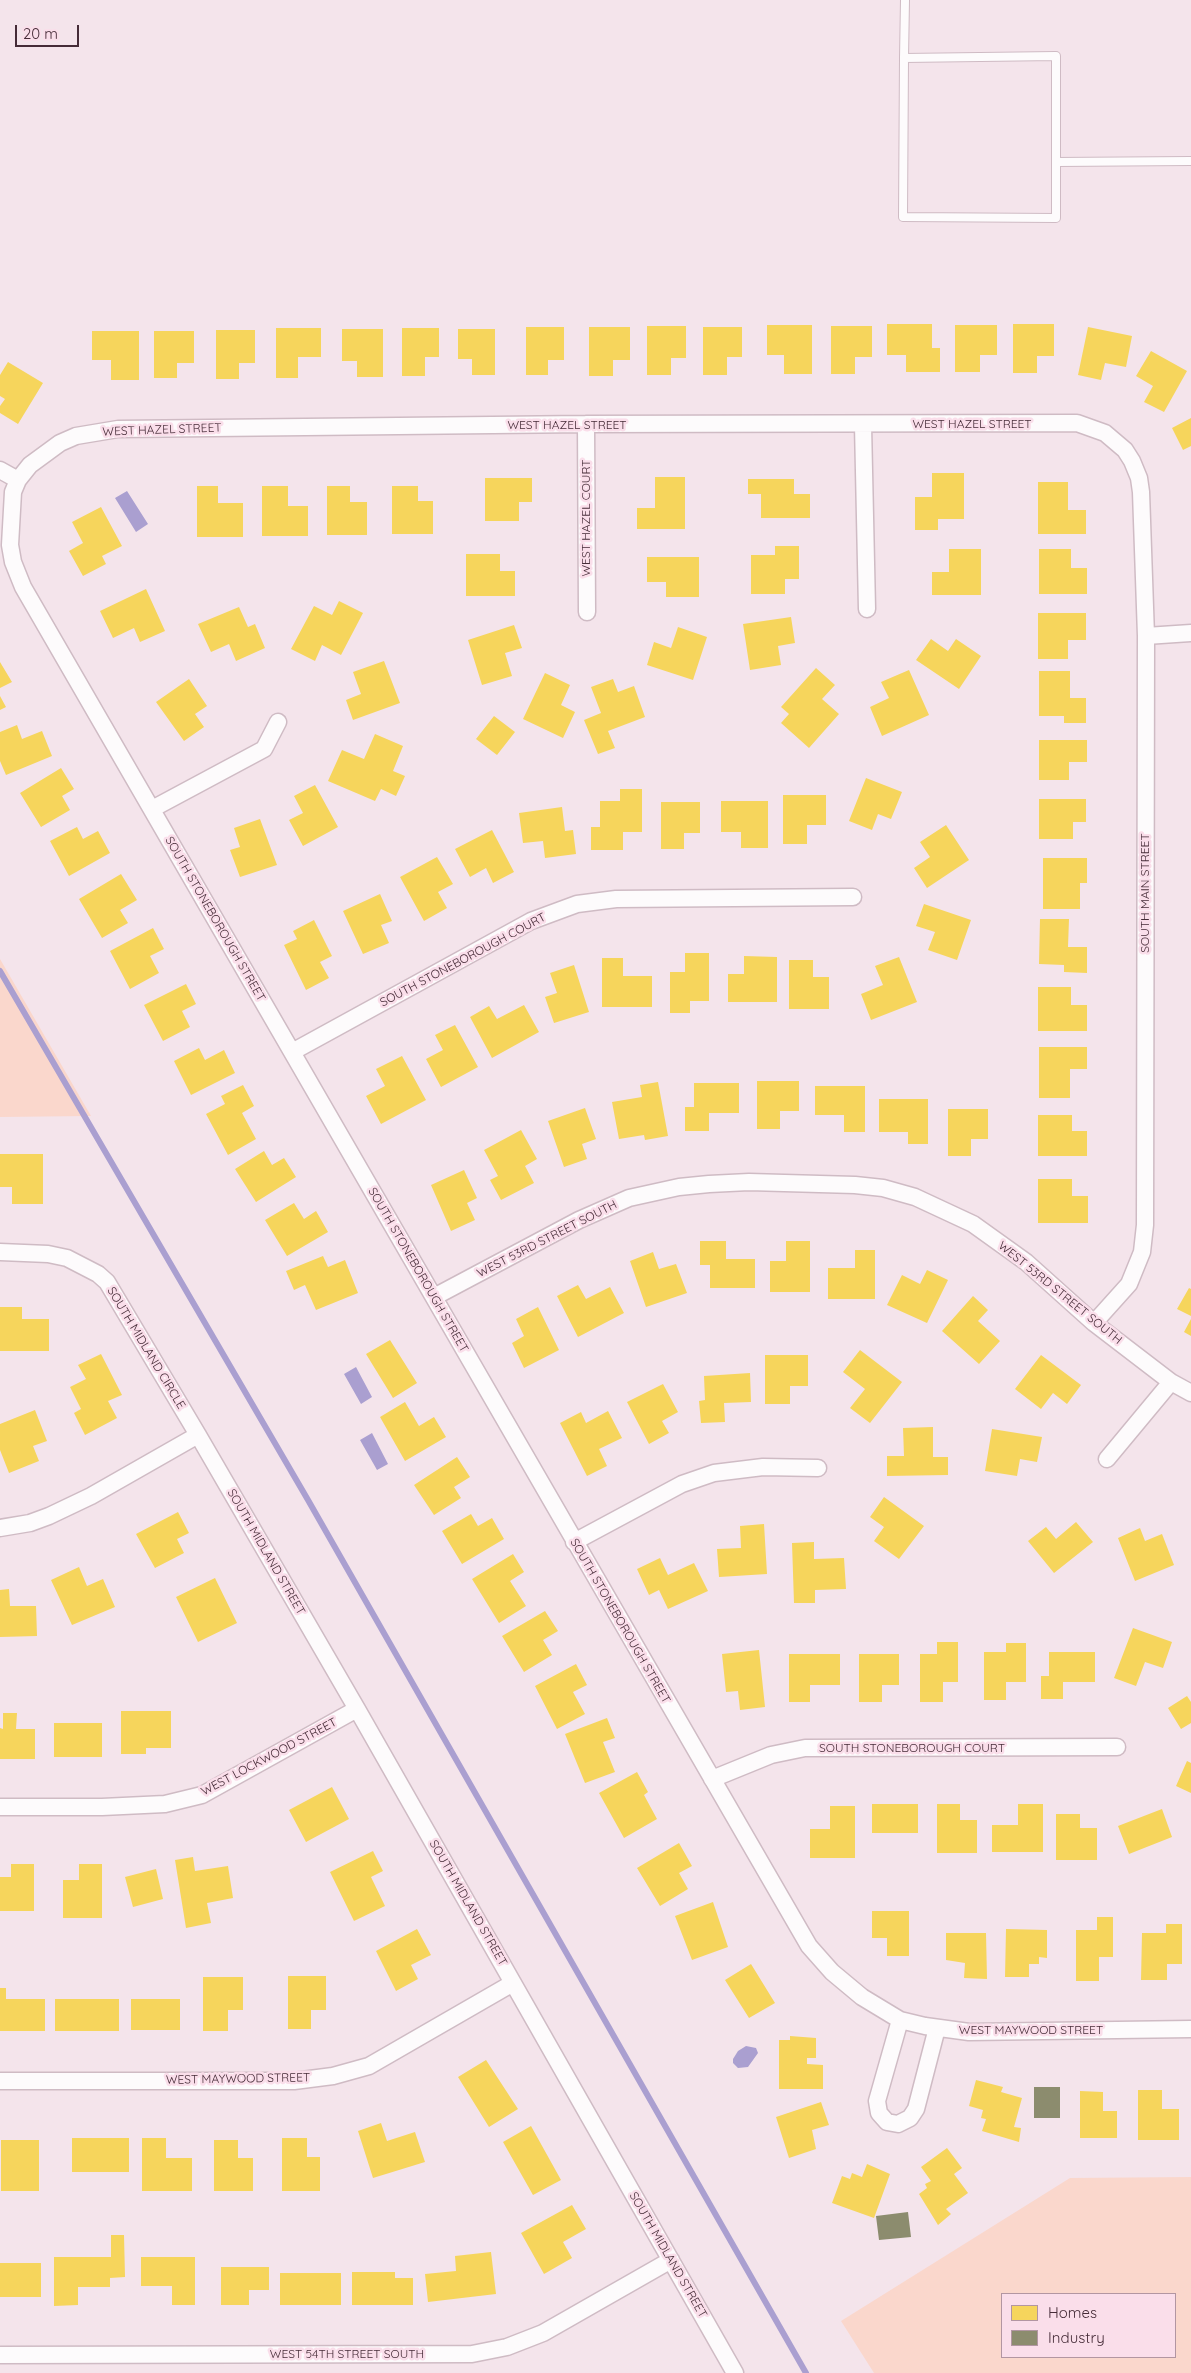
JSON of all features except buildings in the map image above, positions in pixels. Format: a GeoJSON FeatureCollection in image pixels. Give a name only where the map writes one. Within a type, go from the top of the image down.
{"type":"FeatureCollection","features":[{"type":"Feature","properties":{"kind":"street","name":"WEST HAZEL STREET"},"geometry":{"type":"LineString","coordinates":[[18,480],[30,465],[60,443],[76,436],[118,429],[586,424],[864,425],[1077,423],[1105,434],[1125,450]]}},
{"type":"Feature","properties":{"kind":"street","name":"WEST HAZEL COURT"},"geometry":{"type":"LineString","coordinates":[[586,424],[587,612]]}},
{"type":"Feature","properties":{"kind":"street"},"geometry":{"type":"LineString","coordinates":[[864,425],[867,609]]}},
{"type":"Feature","properties":{"kind":"street","name":"SOUTH MAIN STREET"},"geometry":{"type":"LineString","coordinates":[[1094,1323],[1130,1284],[1142,1252],[1144,1232],[1146,636],[1139,478],[1125,450]]}},
{"type":"Feature","properties":{"kind":"street"},"geometry":{"type":"LineString","coordinates":[[0,470],[18,480]]}},
{"type":"Feature","properties":{"kind":"street","name":"SOUTH STONEBOROUGH STREET"},"geometry":{"type":"LineString","coordinates":[[18,480],[13,492],[10,545],[22,583],[809,1946],[832,1972],[862,1997],[900,2020]]}},
{"type":"Feature","properties":{"kind":"street"},"geometry":{"type":"LineString","coordinates":[[1146,636],[1191,633]]}},
{"type":"Feature","properties":{"kind":"street"},"geometry":{"type":"LineString","coordinates":[[152,809],[264,749],[278,722]]}},
{"type":"Feature","properties":{"kind":"street","name":"SOUTH STONEBOROUGH COURT"},"geometry":{"type":"LineString","coordinates":[[292,1052],[531,921],[577,904],[616,899],[853,897]]}},
{"type":"Feature","properties":{"kind":"street","name":"WEST 53RD STREET SOUTH"},"geometry":{"type":"LineString","coordinates":[[434,1297],[579,1220],[629,1198],[680,1187],[709,1184],[841,1184],[883,1188],[915,1197],[973,1224],[1026,1262],[1094,1323],[1171,1382],[1191,1393]]}},
{"type":"Feature","properties":{"kind":"street","name":"SOUTH MIDLAND CIRCLE"},"geometry":{"type":"LineString","coordinates":[[0,1252],[48,1254],[67,1258],[98,1274],[107,1282],[198,1434]]}},
{"type":"Feature","properties":{"kind":"street"},"geometry":{"type":"LineString","coordinates":[[1107,1459],[1171,1382]]}},
{"type":"Feature","properties":{"kind":"street"},"geometry":{"type":"LineString","coordinates":[[0,1528],[30,1523],[49,1516],[91,1496],[198,1434]]}},
{"type":"Feature","properties":{"kind":"street","name":"SOUTH MIDLAND STREET"},"geometry":{"type":"LineString","coordinates":[[198,1434],[358,1709],[736,2373]]}},
{"type":"Feature","properties":{"kind":"street"},"geometry":{"type":"LineString","coordinates":[[574,1542],[682,1484],[714,1473],[763,1467],[818,1468]]}},
{"type":"Feature","properties":{"kind":"street","name":"WEST LOCKWOOD STREET"},"geometry":{"type":"LineString","coordinates":[[0,1807],[102,1807],[165,1804],[202,1795],[358,1709]]}},
{"type":"Feature","properties":{"kind":"street","name":"SOUTH STONEBOROUGH COURT"},"geometry":{"type":"LineString","coordinates":[[712,1779],[772,1755],[805,1748],[1117,1747]]}},
{"type":"Feature","properties":{"kind":"street","name":"WEST MAYWOOD STREET"},"geometry":{"type":"LineString","coordinates":[[0,2081],[294,2081],[333,2076],[370,2066],[513,1983]]}},
{"type":"Feature","properties":{"kind":"street"},"geometry":{"type":"LineString","coordinates":[[900,2020],[877,2101],[878,2112],[888,2122],[898,2124],[910,2118],[916,2109],[937,2028]]}},
{"type":"Feature","properties":{"kind":"street","name":"WEST MAYWOOD STREET"},"geometry":{"type":"LineString","coordinates":[[900,2020],[937,2028],[969,2032],[1191,2029]]}},
{"type":"Feature","properties":{"kind":"street","name":"WEST 54TH STREET SOUTH"},"geometry":{"type":"LineString","coordinates":[[0,2355],[472,2354],[507,2347],[543,2333],[671,2260]]}},
{"type":"Feature","properties":{"kind":"lane"},"geometry":{"type":"LineString","coordinates":[[904,0],[903,217],[1056,218],[1056,56],[904,58]]}},
{"type":"Feature","properties":{"kind":"lane"},"geometry":{"type":"LineString","coordinates":[[1056,162],[1191,161]]}},
{"type":"Feature","properties":{"kind":"shaded area"},"geometry":{"type":"Polygon","coordinates":[[[127,491],[148,524],[136,532],[115,498],[127,491]]]}},
{"type":"Feature","properties":{"kind":"shaded area"},"geometry":{"type":"Polygon","coordinates":[[[0,959],[91,1116],[0,1117],[0,959]]]}},
{"type":"Feature","properties":{"kind":"shaded area"},"geometry":{"type":"Polygon","coordinates":[[[356,1367],[372,1397],[361,1404],[344,1374],[356,1367]]]}},
{"type":"Feature","properties":{"kind":"shaded area"},"geometry":{"type":"Polygon","coordinates":[[[372,1433],[388,1464],[377,1470],[360,1440],[372,1433]]]}},
{"type":"Feature","properties":{"kind":"shaded area"},"geometry":{"type":"Polygon","coordinates":[[[746,2046],[756,2048],[758,2053],[748,2067],[738,2068],[733,2063],[733,2059],[738,2051],[746,2046]]]}},
{"type":"Feature","properties":{"kind":"shaded area"},"geometry":{"type":"Polygon","coordinates":[[[1191,2177],[1191,2373],[874,2373],[841,2321],[1070,2178],[1191,2177]]]}},
{"type":"Feature","properties":{"kind":"waterway"},"geometry":{"type":"LineString","coordinates":[[0,971],[308,1500],[806,2373]]}}]}
